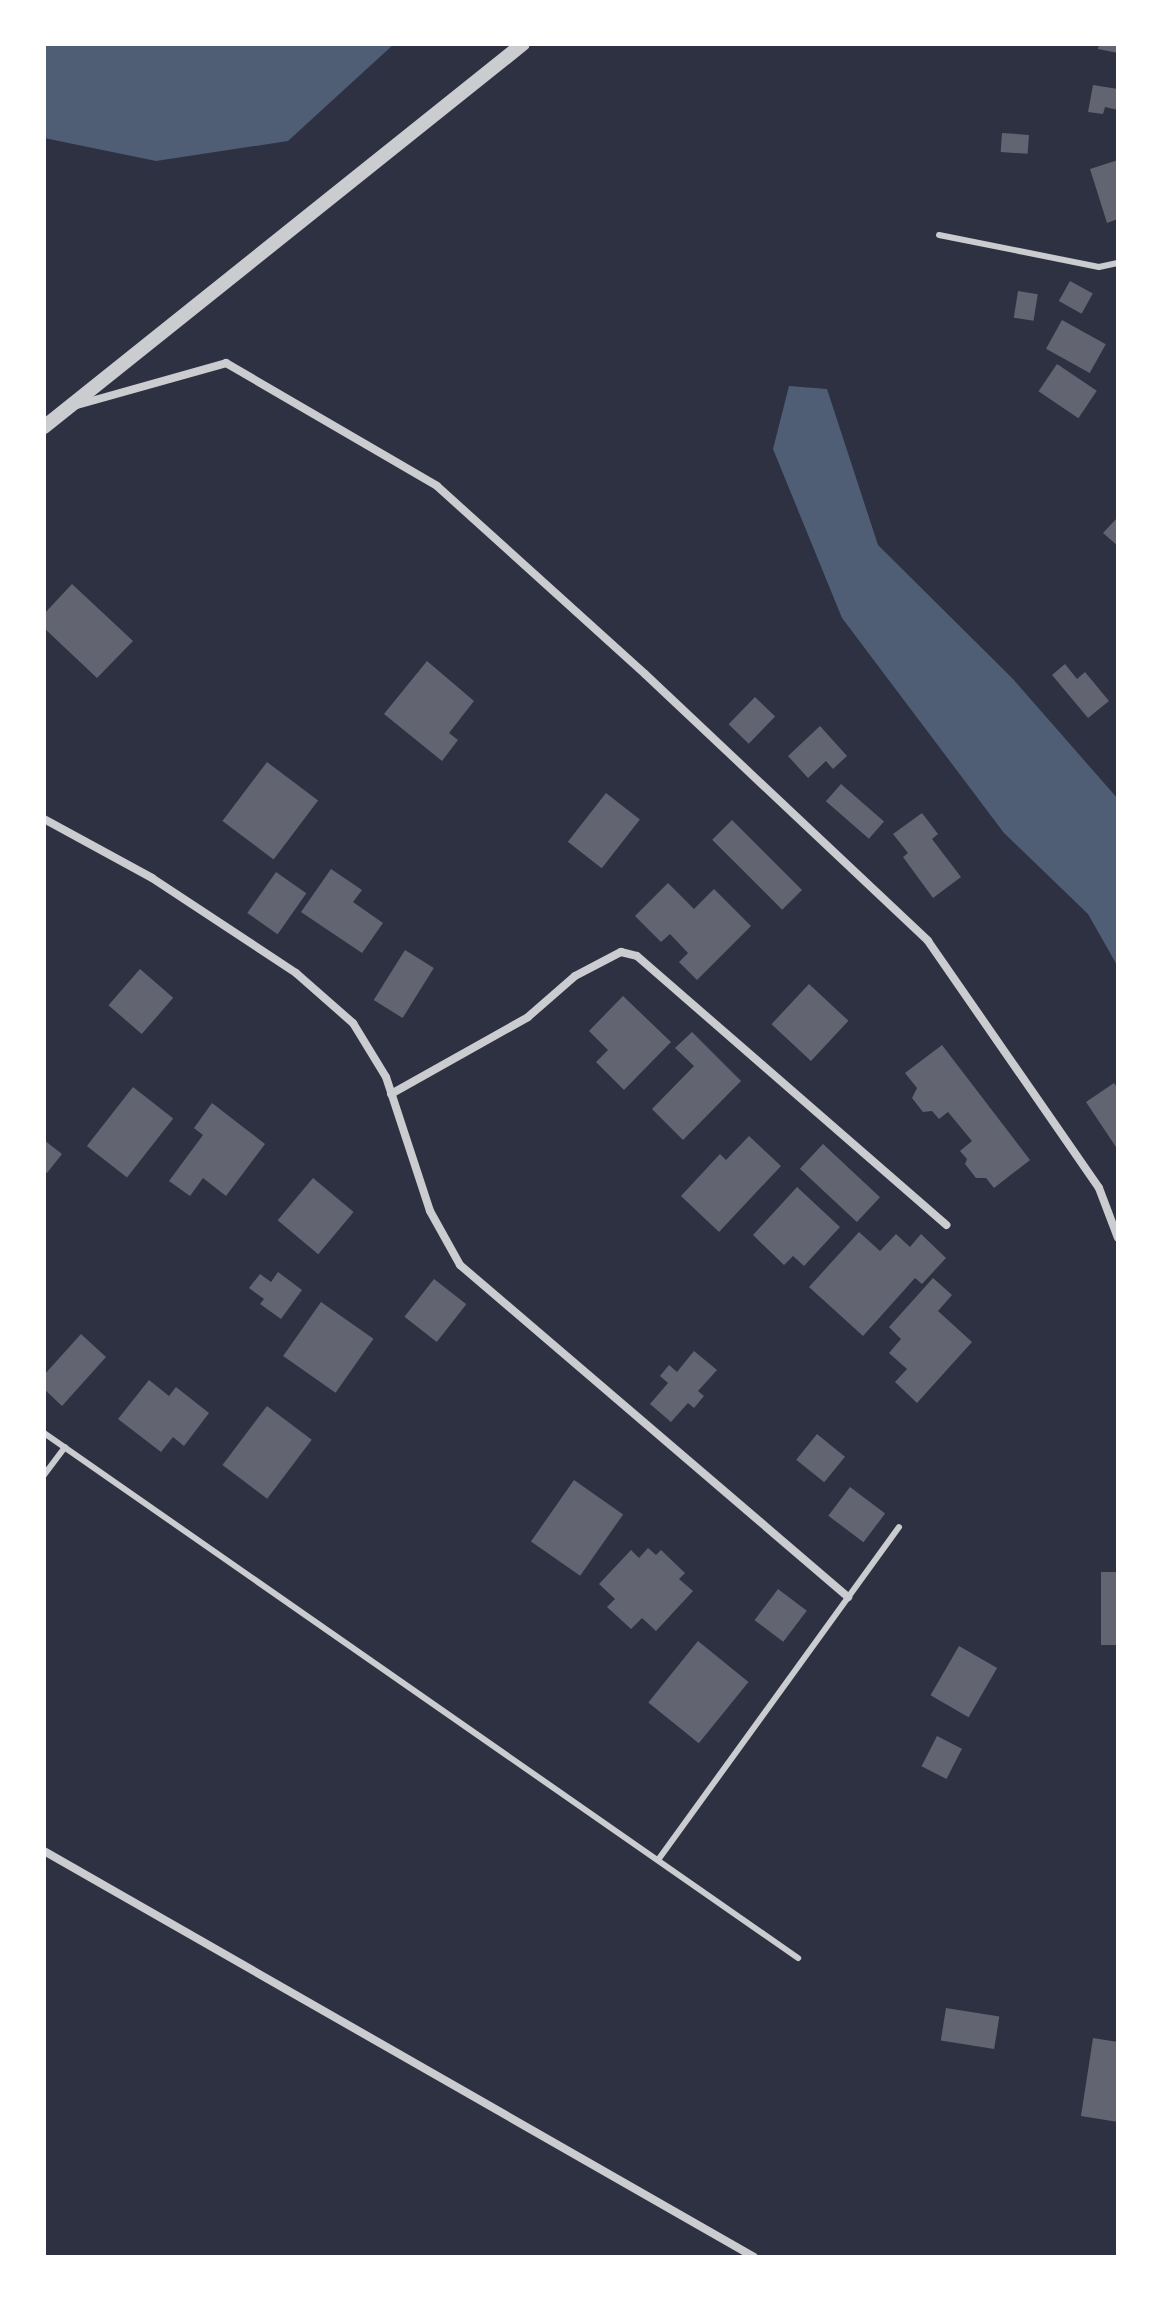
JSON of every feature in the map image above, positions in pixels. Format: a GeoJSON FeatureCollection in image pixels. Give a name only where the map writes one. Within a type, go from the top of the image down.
{"type":"FeatureCollection","features":[{"type":"Feature","properties":{"kind":"street"},"geometry":{"type":"LineString","coordinates":[[44,427],[523,44]]}},
{"type":"Feature","properties":{"kind":"street"},"geometry":{"type":"LineString","coordinates":[[69,407],[226,363],[437,486],[645,674],[928,941],[1099,1188],[1118,1238]]}},
{"type":"Feature","properties":{"kind":"street"},"geometry":{"type":"LineString","coordinates":[[44,819],[152,878],[296,973],[353,1023],[386,1077],[430,1211],[460,1265],[848,1597]]}},
{"type":"Feature","properties":{"kind":"street"},"geometry":{"type":"LineString","coordinates":[[391,1094],[528,1017],[575,976],[621,952],[637,956],[946,1225]]}},
{"type":"Feature","properties":{"kind":"street"},"geometry":{"type":"LineString","coordinates":[[44,1851],[754,2257]]}},
{"type":"Feature","properties":{"kind":"lane"},"geometry":{"type":"LineString","coordinates":[[939,235],[1099,267],[1118,263]]}},
{"type":"Feature","properties":{"kind":"lane"},"geometry":{"type":"LineString","coordinates":[[44,1433],[798,1958]]}},
{"type":"Feature","properties":{"kind":"lane"},"geometry":{"type":"LineString","coordinates":[[44,1475],[65,1447]]}},
{"type":"Feature","properties":{"kind":"lane"},"geometry":{"type":"LineString","coordinates":[[658,1860],[899,1527]]}},
{"type":"Feature","properties":{"kind":"water"},"geometry":{"type":"Polygon","coordinates":[[[44,44],[394,44],[288,141],[156,161],[44,138],[44,44]]]}},
{"type":"Feature","properties":{"kind":"water"},"geometry":{"type":"Polygon","coordinates":[[[789,386],[827,389],[878,545],[1013,679],[1118,799],[1118,967],[1088,914],[1004,833],[842,618],[773,449],[789,386]]]}},
{"type":"Feature","properties":{"kind":"building"},"geometry":{"type":"Polygon","coordinates":[[[1099,44],[1118,44],[1118,53],[1098,49],[1099,44]]]}},
{"type":"Feature","properties":{"kind":"building"},"geometry":{"type":"Polygon","coordinates":[[[1093,85],[1118,89],[1118,110],[1105,107],[1103,114],[1088,112],[1093,85]]]}},
{"type":"Feature","properties":{"kind":"building"},"geometry":{"type":"Polygon","coordinates":[[[1002,133],[1029,135],[1028,154],[1001,152],[1002,133]]]}},
{"type":"Feature","properties":{"kind":"building"},"geometry":{"type":"Polygon","coordinates":[[[1118,160],[1118,219],[1107,223],[1090,169],[1118,160]]]}},
{"type":"Feature","properties":{"kind":"building"},"geometry":{"type":"Polygon","coordinates":[[[1070,281],[1093,294],[1082,314],[1059,301],[1070,281]]]}},
{"type":"Feature","properties":{"kind":"building"},"geometry":{"type":"Polygon","coordinates":[[[1018,291],[1038,294],[1034,321],[1014,318],[1018,291]]]}},
{"type":"Feature","properties":{"kind":"building"},"geometry":{"type":"Polygon","coordinates":[[[1062,320],[1106,344],[1090,373],[1046,349],[1062,320]]]}},
{"type":"Feature","properties":{"kind":"building"},"geometry":{"type":"Polygon","coordinates":[[[1057,364],[1097,391],[1078,418],[1039,391],[1057,364]]]}},
{"type":"Feature","properties":{"kind":"building"},"geometry":{"type":"Polygon","coordinates":[[[1118,517],[1118,546],[1103,533],[1118,517]]]}},
{"type":"Feature","properties":{"kind":"building"},"geometry":{"type":"Polygon","coordinates":[[[72,584],[133,641],[97,678],[44,628],[44,614],[72,584]]]}},
{"type":"Feature","properties":{"kind":"building"},"geometry":{"type":"Polygon","coordinates":[[[427,661],[474,701],[449,733],[458,740],[442,761],[384,714],[427,661]]]}},
{"type":"Feature","properties":{"kind":"building"},"geometry":{"type":"Polygon","coordinates":[[[1065,664],[1077,679],[1085,672],[1109,701],[1088,718],[1052,675],[1065,664]]]}},
{"type":"Feature","properties":{"kind":"building"},"geometry":{"type":"Polygon","coordinates":[[[755,697],[775,716],[749,744],[729,724],[755,697]]]}},
{"type":"Feature","properties":{"kind":"building"},"geometry":{"type":"Polygon","coordinates":[[[820,726],[847,756],[833,769],[826,761],[808,778],[788,756],[820,726]]]}},
{"type":"Feature","properties":{"kind":"building"},"geometry":{"type":"Polygon","coordinates":[[[267,762],[318,801],[274,860],[222,821],[267,762]]]}},
{"type":"Feature","properties":{"kind":"building"},"geometry":{"type":"Polygon","coordinates":[[[841,784],[884,821],[869,839],[826,801],[841,784]]]}},
{"type":"Feature","properties":{"kind":"building"},"geometry":{"type":"Polygon","coordinates":[[[606,793],[640,819],[602,868],[568,842],[606,793]]]}},
{"type":"Feature","properties":{"kind":"building"},"geometry":{"type":"Polygon","coordinates":[[[922,813],[938,834],[932,839],[961,877],[933,898],[903,857],[908,853],[893,834],[922,813]]]}},
{"type":"Feature","properties":{"kind":"building"},"geometry":{"type":"Polygon","coordinates":[[[732,820],[802,890],[782,910],[712,840],[732,820]]]}},
{"type":"Feature","properties":{"kind":"building"},"geometry":{"type":"Polygon","coordinates":[[[331,869],[362,890],[353,902],[383,923],[362,953],[301,912],[331,869]]]}},
{"type":"Feature","properties":{"kind":"building"},"geometry":{"type":"Polygon","coordinates":[[[276,872],[306,893],[278,934],[247,913],[276,872]]]}},
{"type":"Feature","properties":{"kind":"building"},"geometry":{"type":"Polygon","coordinates":[[[668,883],[694,909],[714,889],[751,926],[697,980],[679,962],[688,953],[670,934],[661,942],[635,916],[668,883]]]}},
{"type":"Feature","properties":{"kind":"building"},"geometry":{"type":"Polygon","coordinates":[[[405,950],[434,968],[403,1018],[374,1000],[405,950]]]}},
{"type":"Feature","properties":{"kind":"building"},"geometry":{"type":"Polygon","coordinates":[[[140,969],[173,998],[142,1034],[109,1005],[140,969]]]}},
{"type":"Feature","properties":{"kind":"building"},"geometry":{"type":"Polygon","coordinates":[[[809,984],[848,1021],[811,1061],[771,1024],[809,984]]]}},
{"type":"Feature","properties":{"kind":"building"},"geometry":{"type":"Polygon","coordinates":[[[623,996],[671,1042],[624,1090],[596,1062],[608,1050],[589,1031],[623,996]]]}},
{"type":"Feature","properties":{"kind":"building"},"geometry":{"type":"Polygon","coordinates":[[[692,1032],[741,1081],[683,1140],[652,1109],[694,1066],[675,1048],[692,1032]]]}},
{"type":"Feature","properties":{"kind":"building"},"geometry":{"type":"Polygon","coordinates":[[[942,1045],[1030,1160],[994,1188],[986,1178],[976,1178],[965,1164],[967,1159],[960,1151],[972,1141],[948,1112],[939,1119],[932,1111],[923,1112],[912,1098],[917,1088],[905,1073],[942,1045]]]}},
{"type":"Feature","properties":{"kind":"building"},"geometry":{"type":"Polygon","coordinates":[[[1114,1083],[1118,1089],[1116,1147],[1086,1102],[1114,1083]]]}},
{"type":"Feature","properties":{"kind":"building"},"geometry":{"type":"Polygon","coordinates":[[[133,1087],[173,1118],[127,1177],[87,1146],[133,1087]]]}},
{"type":"Feature","properties":{"kind":"building"},"geometry":{"type":"Polygon","coordinates":[[[212,1103],[265,1144],[226,1196],[203,1178],[190,1196],[169,1181],[203,1135],[194,1128],[212,1103]]]}},
{"type":"Feature","properties":{"kind":"building"},"geometry":{"type":"Polygon","coordinates":[[[749,1136],[781,1166],[719,1232],[681,1196],[720,1154],[726,1160],[749,1136]]]}},
{"type":"Feature","properties":{"kind":"building"},"geometry":{"type":"Polygon","coordinates":[[[44,1140],[62,1154],[47,1173],[44,1171],[44,1140]]]}},
{"type":"Feature","properties":{"kind":"building"},"geometry":{"type":"Polygon","coordinates":[[[823,1144],[880,1197],[857,1222],[800,1169],[823,1144]]]}},
{"type":"Feature","properties":{"kind":"building"},"geometry":{"type":"Polygon","coordinates":[[[313,1178],[354,1212],[318,1254],[278,1220],[313,1178]]]}},
{"type":"Feature","properties":{"kind":"building"},"geometry":{"type":"Polygon","coordinates":[[[797,1187],[840,1227],[804,1266],[793,1256],[784,1265],[753,1235],[797,1187]]]}},
{"type":"Feature","properties":{"kind":"building"},"geometry":{"type":"Polygon","coordinates":[[[859,1232],[880,1251],[896,1234],[910,1247],[921,1234],[946,1258],[922,1284],[915,1278],[863,1336],[809,1287],[859,1232]]]}},
{"type":"Feature","properties":{"kind":"building"},"geometry":{"type":"Polygon","coordinates":[[[278,1272],[302,1290],[281,1319],[260,1304],[264,1299],[249,1288],[260,1274],[271,1282],[278,1272]]]}},
{"type":"Feature","properties":{"kind":"building"},"geometry":{"type":"Polygon","coordinates":[[[933,1278],[952,1295],[938,1311],[972,1342],[917,1403],[895,1382],[907,1369],[889,1353],[901,1339],[889,1327],[933,1278]]]}},
{"type":"Feature","properties":{"kind":"building"},"geometry":{"type":"Polygon","coordinates":[[[434,1279],[466,1304],[437,1342],[404,1317],[434,1279]]]}},
{"type":"Feature","properties":{"kind":"building"},"geometry":{"type":"Polygon","coordinates":[[[321,1302],[373,1339],[336,1393],[283,1356],[321,1302]]]}},
{"type":"Feature","properties":{"kind":"building"},"geometry":{"type":"Polygon","coordinates":[[[81,1334],[106,1357],[62,1406],[44,1389],[44,1375],[81,1334]]]}},
{"type":"Feature","properties":{"kind":"building"},"geometry":{"type":"Polygon","coordinates":[[[694,1351],[717,1370],[698,1391],[704,1396],[694,1408],[688,1403],[671,1422],[650,1404],[668,1383],[660,1376],[669,1365],[677,1372],[694,1351]]]}},
{"type":"Feature","properties":{"kind":"building"},"geometry":{"type":"Polygon","coordinates":[[[149,1380],[169,1396],[176,1387],[209,1413],[184,1446],[173,1437],[161,1452],[118,1419],[149,1380]]]}},
{"type":"Feature","properties":{"kind":"building"},"geometry":{"type":"Polygon","coordinates":[[[267,1406],[312,1440],[267,1499],[222,1465],[267,1406]]]}},
{"type":"Feature","properties":{"kind":"building"},"geometry":{"type":"Polygon","coordinates":[[[817,1434],[845,1457],[824,1482],[796,1460],[817,1434]]]}},
{"type":"Feature","properties":{"kind":"building"},"geometry":{"type":"Polygon","coordinates":[[[574,1480],[623,1514],[580,1576],[531,1541],[574,1480]]]}},
{"type":"Feature","properties":{"kind":"building"},"geometry":{"type":"Polygon","coordinates":[[[850,1487],[885,1513],[863,1542],[828,1516],[850,1487]]]}},
{"type":"Feature","properties":{"kind":"building"},"geometry":{"type":"Polygon","coordinates":[[[648,1548],[656,1555],[661,1550],[685,1573],[679,1579],[693,1591],[656,1631],[642,1618],[631,1629],[607,1607],[615,1599],[599,1584],[631,1550],[639,1558],[648,1548]]]}},
{"type":"Feature","properties":{"kind":"building"},"geometry":{"type":"Polygon","coordinates":[[[1101,1572],[1118,1572],[1118,1645],[1101,1645],[1101,1572]]]}},
{"type":"Feature","properties":{"kind":"building"},"geometry":{"type":"Polygon","coordinates":[[[778,1589],[807,1611],[783,1642],[755,1620],[778,1589]]]}},
{"type":"Feature","properties":{"kind":"building"},"geometry":{"type":"Polygon","coordinates":[[[698,1641],[749,1682],[699,1743],[648,1702],[698,1641]]]}},
{"type":"Feature","properties":{"kind":"building"},"geometry":{"type":"Polygon","coordinates":[[[959,1646],[997,1668],[969,1717],[930,1695],[959,1646]]]}},
{"type":"Feature","properties":{"kind":"building"},"geometry":{"type":"Polygon","coordinates":[[[937,1736],[962,1749],[947,1779],[922,1766],[937,1736]]]}},
{"type":"Feature","properties":{"kind":"building"},"geometry":{"type":"Polygon","coordinates":[[[946,2008],[999,2016],[994,2049],[941,2041],[946,2008]]]}},
{"type":"Feature","properties":{"kind":"building"},"geometry":{"type":"Polygon","coordinates":[[[1093,2038],[1118,2042],[1118,2122],[1081,2116],[1093,2038]]]}}]}
